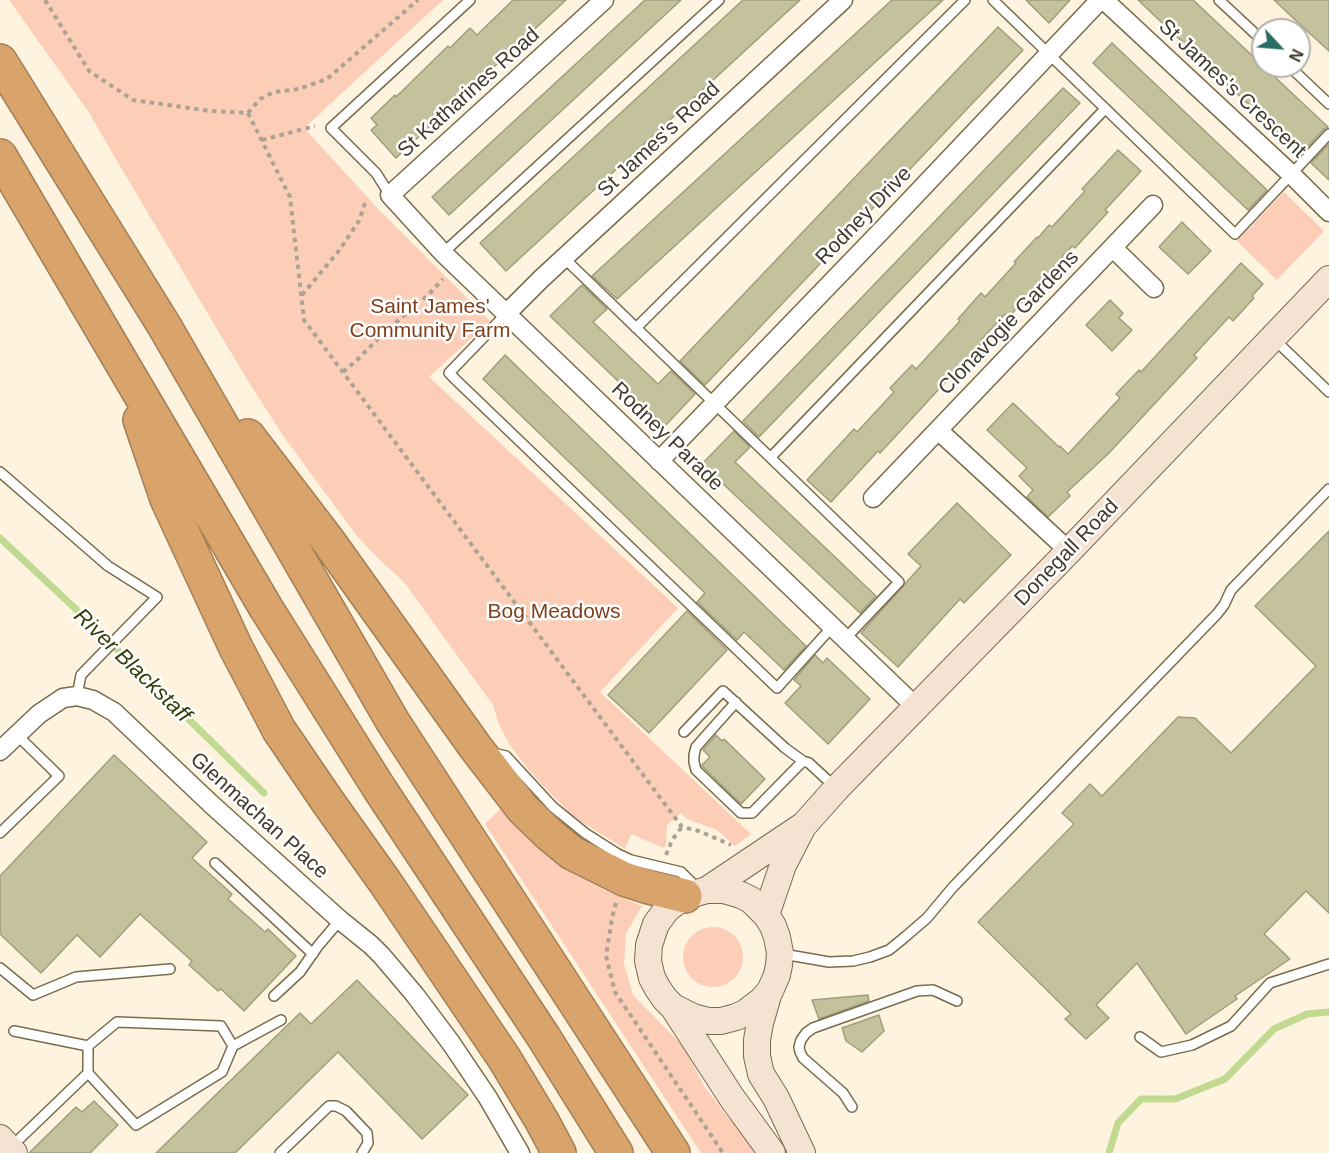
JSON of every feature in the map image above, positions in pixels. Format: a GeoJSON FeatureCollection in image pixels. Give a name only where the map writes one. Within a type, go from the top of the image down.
{"type":"FeatureCollection","features":[{"type":"Feature","properties":{"kind":"highway"},"geometry":{"type":"LineString","coordinates":[[0,61],[165,327],[393,722],[673,1153]]}},
{"type":"Feature","properties":{"kind":"highway"},"geometry":{"type":"LineString","coordinates":[[0,156],[266,608],[379,788],[543,1036],[616,1153]]}},
{"type":"Feature","properties":{"kind":"highway"},"geometry":{"type":"LineString","coordinates":[[165,327],[329,542],[476,748],[524,809],[572,853],[624,879],[649,887],[697,892]]}},
{"type":"Feature","properties":{"kind":"highway"},"geometry":{"type":"LineString","coordinates":[[125,366],[144,434],[167,499],[236,648],[279,730],[504,1058],[559,1153]]}},
{"type":"Feature","properties":{"kind":"street","name":"St Katharines Road"},"geometry":{"type":"LineString","coordinates":[[390,195],[604,0]]}},
{"type":"Feature","properties":{"kind":"street","name":"St James's Road"},"geometry":{"type":"LineString","coordinates":[[506,314],[843,0]]}},
{"type":"Feature","properties":{"kind":"street","name":"Rodney Drive"},"geometry":{"type":"LineString","coordinates":[[659,461],[1102,0]]}},
{"type":"Feature","properties":{"kind":"street","name":"St James's Crescent"},"geometry":{"type":"LineString","coordinates":[[1102,0],[1291,174],[1329,212]]}},
{"type":"Feature","properties":{"kind":"street","name":"Rodney Parade"},"geometry":{"type":"LineString","coordinates":[[390,195],[506,314],[916,708]]}},
{"type":"Feature","properties":{"kind":"street","name":"Clonavogie Gardens"},"geometry":{"type":"LineString","coordinates":[[873,498],[1153,205]]}},
{"type":"Feature","properties":{"kind":"street"},"geometry":{"type":"LineString","coordinates":[[1113,248],[1154,288]]}},
{"type":"Feature","properties":{"kind":"street","name":"Donegall Road"},"geometry":{"type":"LineString","coordinates":[[766,915],[783,865],[804,825],[1329,279]]}},
{"type":"Feature","properties":{"kind":"street"},"geometry":{"type":"LineString","coordinates":[[938,430],[1069,551]]}},
{"type":"Feature","properties":{"kind":"street"},"geometry":{"type":"LineString","coordinates":[[0,751],[39,714],[63,698],[77,696]]}},
{"type":"Feature","properties":{"kind":"street","name":"Glenmachan Place"},"geometry":{"type":"LineString","coordinates":[[77,696],[93,700],[114,711],[211,804],[371,945],[415,995],[451,1043],[488,1098],[520,1153]]}},
{"type":"Feature","properties":{"kind":"street","name":"Donegall Road"},"geometry":{"type":"LineString","coordinates":[[697,892],[804,825]]}},
{"type":"Feature","properties":{"kind":"street"},"geometry":{"type":"LineString","coordinates":[[770,991],[745,1013],[722,1021],[693,1017],[673,1007],[664,999],[652,978],[648,961],[652,933],[661,916],[667,909],[697,892],[724,890],[751,900],[773,926],[780,953],[777,975],[760,1023],[757,1056],[761,1074],[776,1098],[802,1153]]}},
{"type":"Feature","properties":{"kind":"street"},"geometry":{"type":"LineString","coordinates":[[673,1007],[732,1098],[772,1153]]}},
{"type":"Feature","properties":{"kind":"lane"},"geometry":{"type":"LineString","coordinates":[[390,195],[376,173],[331,128],[470,0]]}},
{"type":"Feature","properties":{"kind":"lane"},"geometry":{"type":"LineString","coordinates":[[450,259],[718,0]]}},
{"type":"Feature","properties":{"kind":"lane"},"geometry":{"type":"LineString","coordinates":[[636,328],[965,0]]}},
{"type":"Feature","properties":{"kind":"lane"},"geometry":{"type":"LineString","coordinates":[[993,0],[1235,234],[1329,134]]}},
{"type":"Feature","properties":{"kind":"lane"},"geometry":{"type":"LineString","coordinates":[[1219,0],[1251,30]]}},
{"type":"Feature","properties":{"kind":"lane"},"geometry":{"type":"LineString","coordinates":[[1303,78],[1328,99]]}},
{"type":"Feature","properties":{"kind":"lane"},"geometry":{"type":"LineString","coordinates":[[771,457],[1105,109]]}},
{"type":"Feature","properties":{"kind":"lane"},"geometry":{"type":"LineString","coordinates":[[506,314],[448,373],[777,688],[899,582],[564,258]]}},
{"type":"Feature","properties":{"kind":"lane"},"geometry":{"type":"LineString","coordinates":[[1273,338],[1329,392]]}},
{"type":"Feature","properties":{"kind":"lane"},"geometry":{"type":"LineString","coordinates":[[0,472],[108,566],[157,597],[81,675],[77,696]]}},
{"type":"Feature","properties":{"kind":"lane"},"geometry":{"type":"LineString","coordinates":[[780,953],[829,962],[853,960],[889,950],[905,937],[927,918],[953,887],[1217,615],[1231,590],[1329,489]]}},
{"type":"Feature","properties":{"kind":"lane"},"geometry":{"type":"LineString","coordinates":[[684,732],[723,691],[785,748],[809,763],[837,789]]}},
{"type":"Feature","properties":{"kind":"lane"},"geometry":{"type":"LineString","coordinates":[[736,702],[696,747],[694,762],[696,770],[741,813],[752,813],[802,760]]}},
{"type":"Feature","properties":{"kind":"lane"},"geometry":{"type":"LineString","coordinates":[[0,833],[59,776],[17,735]]}},
{"type":"Feature","properties":{"kind":"lane"},"geometry":{"type":"LineString","coordinates":[[215,863],[313,954]]}},
{"type":"Feature","properties":{"kind":"lane"},"geometry":{"type":"LineString","coordinates":[[274,996],[300,972],[340,920]]}},
{"type":"Feature","properties":{"kind":"lane"},"geometry":{"type":"LineString","coordinates":[[1140,1036],[1161,1052],[1192,1045],[1231,1026],[1270,983],[1329,964]]}},
{"type":"Feature","properties":{"kind":"lane"},"geometry":{"type":"LineString","coordinates":[[0,968],[33,995],[76,976],[170,969]]}},
{"type":"Feature","properties":{"kind":"lane"},"geometry":{"type":"LineString","coordinates":[[852,1107],[843,1093],[800,1053],[801,1040],[806,1033],[813,1028],[917,991],[933,990],[957,1001]]}},
{"type":"Feature","properties":{"kind":"lane"},"geometry":{"type":"LineString","coordinates":[[88,1046],[88,1073],[136,1125],[222,1072],[233,1046],[281,1020]]}},
{"type":"Feature","properties":{"kind":"lane"},"geometry":{"type":"LineString","coordinates":[[88,1046],[117,1022],[220,1026],[233,1046]]}},
{"type":"Feature","properties":{"kind":"lane"},"geometry":{"type":"LineString","coordinates":[[14,1031],[88,1046]]}},
{"type":"Feature","properties":{"kind":"lane"},"geometry":{"type":"LineString","coordinates":[[8,1147],[88,1073]]}},
{"type":"Feature","properties":{"kind":"lane"},"geometry":{"type":"LineString","coordinates":[[280,1153],[329,1106],[336,1106],[346,1111],[367,1133],[368,1143],[362,1153]]}},
{"type":"Feature","properties":{"kind":"path"},"geometry":{"type":"LineString","coordinates":[[45,0],[89,71],[133,100],[210,111],[248,113]]}},
{"type":"Feature","properties":{"kind":"path"},"geometry":{"type":"LineString","coordinates":[[248,113],[260,99],[274,92],[299,89],[327,79],[418,0]]}},
{"type":"Feature","properties":{"kind":"path"},"geometry":{"type":"LineString","coordinates":[[248,113],[290,196],[304,320],[682,827],[706,834],[740,850]]}},
{"type":"Feature","properties":{"kind":"path"},"geometry":{"type":"LineString","coordinates":[[301,296],[338,252],[358,221],[366,200]]}},
{"type":"Feature","properties":{"kind":"path"},"geometry":{"type":"LineString","coordinates":[[343,372],[429,295],[450,259]]}},
{"type":"Feature","properties":{"kind":"path"},"geometry":{"type":"LineString","coordinates":[[665,856],[672,840],[682,827]]}},
{"type":"Feature","properties":{"kind":"path"},"geometry":{"type":"LineString","coordinates":[[619,895],[612,918],[606,956],[615,992],[723,1153]]}},
{"type":"Feature","properties":{"kind":"green space","name":"Bog Meadows"},"geometry":{"type":"Polygon","coordinates":[[[9,0],[443,0],[304,128],[382,213],[490,321],[429,377],[678,608],[600,692],[751,834],[735,846],[717,830],[687,819],[681,813],[667,825],[664,848],[631,834],[625,849],[574,817],[528,769],[510,745],[499,725],[493,705],[404,582],[357,536],[284,437],[248,381],[90,114],[9,0]]]}},
{"type":"Feature","properties":{"kind":"green space"},"geometry":{"type":"Polygon","coordinates":[[[1284,192],[1324,231],[1277,280],[1237,241],[1284,192]]]}},
{"type":"Feature","properties":{"kind":"green space"},"geometry":{"type":"Polygon","coordinates":[[[502,807],[525,834],[560,866],[604,890],[642,906],[626,934],[624,964],[633,995],[684,1047],[704,1086],[729,1119],[736,1121],[758,1153],[701,1153],[485,824],[502,807]]]}},
{"type":"Feature","properties":{"kind":"green space"},"geometry":{"type":"Polygon","coordinates":[[[713,927],[734,936],[743,957],[734,978],[713,987],[692,978],[683,957],[692,936],[713,927]]]}},
{"type":"Feature","properties":{"kind":"building"},"geometry":{"type":"Polygon","coordinates":[[[513,0],[566,0],[396,158],[371,130],[377,125],[371,118],[448,46],[450,48],[470,28],[477,35],[513,0]]]}},
{"type":"Feature","properties":{"kind":"building"},"geometry":{"type":"Polygon","coordinates":[[[645,0],[681,0],[449,215],[432,197],[645,0]]]}},
{"type":"Feature","properties":{"kind":"building"},"geometry":{"type":"Polygon","coordinates":[[[743,0],[800,0],[506,271],[480,243],[743,0]]]}},
{"type":"Feature","properties":{"kind":"building"},"geometry":{"type":"Polygon","coordinates":[[[892,0],[943,0],[617,299],[592,276],[892,0]]]}},
{"type":"Feature","properties":{"kind":"building"},"geometry":{"type":"Polygon","coordinates":[[[1026,0],[1070,0],[1049,23],[1026,0]]]}},
{"type":"Feature","properties":{"kind":"building"},"geometry":{"type":"Polygon","coordinates":[[[1138,0],[1193,0],[1251,55],[1251,78],[1276,78],[1328,127],[1301,154],[1138,0]]]}},
{"type":"Feature","properties":{"kind":"building"},"geometry":{"type":"Polygon","coordinates":[[[1274,0],[1329,0],[1329,51],[1311,35],[1311,18],[1293,18],[1274,0]]]}},
{"type":"Feature","properties":{"kind":"building"},"geometry":{"type":"Polygon","coordinates":[[[998,27],[1023,50],[705,385],[680,361],[998,27]]]}},
{"type":"Feature","properties":{"kind":"building"},"geometry":{"type":"Polygon","coordinates":[[[1112,43],[1267,190],[1248,210],[1093,63],[1112,43]]]}},
{"type":"Feature","properties":{"kind":"building"},"geometry":{"type":"Polygon","coordinates":[[[1063,88],[1080,103],[759,437],[743,421],[1063,88]]]}},
{"type":"Feature","properties":{"kind":"building"},"geometry":{"type":"Polygon","coordinates":[[[1329,144],[1329,180],[1311,163],[1329,144]]]}},
{"type":"Feature","properties":{"kind":"building"},"geometry":{"type":"Polygon","coordinates":[[[1118,150],[1141,171],[1105,210],[1108,212],[1075,248],[1072,246],[1008,318],[1005,314],[981,340],[983,342],[831,502],[807,480],[854,429],[857,432],[894,392],[890,388],[912,365],[916,369],[960,321],[958,319],[981,293],[985,297],[1037,237],[1049,225],[1052,227],[1085,191],[1082,189],[1118,150]]]}},
{"type":"Feature","properties":{"kind":"building"},"geometry":{"type":"Polygon","coordinates":[[[1182,222],[1211,251],[1188,274],[1159,247],[1182,222]]]}},
{"type":"Feature","properties":{"kind":"building"},"geometry":{"type":"Polygon","coordinates":[[[1241,263],[1263,284],[1252,296],[1254,298],[1233,321],[1229,317],[1194,355],[1197,358],[1108,454],[1067,492],[1070,496],[1048,517],[1027,497],[1033,490],[1019,476],[1027,468],[987,430],[1013,403],[1068,454],[1120,398],[1116,394],[1139,370],[1141,372],[1241,263]]]}},
{"type":"Feature","properties":{"kind":"building"},"geometry":{"type":"Polygon","coordinates":[[[582,285],[607,309],[593,322],[658,384],[671,371],[695,394],[665,426],[550,316],[582,285]]]}},
{"type":"Feature","properties":{"kind":"building"},"geometry":{"type":"Polygon","coordinates":[[[1110,300],[1123,313],[1119,318],[1132,330],[1112,351],[1086,325],[1110,300]]]}},
{"type":"Feature","properties":{"kind":"building"},"geometry":{"type":"Polygon","coordinates":[[[505,355],[806,646],[784,670],[744,632],[737,640],[697,602],[705,593],[483,379],[505,355]]]}},
{"type":"Feature","properties":{"kind":"building"},"geometry":{"type":"Polygon","coordinates":[[[734,431],[750,447],[735,462],[876,596],[860,613],[702,464],[734,431]]]}},
{"type":"Feature","properties":{"kind":"building"},"geometry":{"type":"Polygon","coordinates":[[[957,503],[1011,555],[964,603],[960,599],[898,667],[861,633],[921,566],[908,554],[957,503]]]}},
{"type":"Feature","properties":{"kind":"building"},"geometry":{"type":"Polygon","coordinates":[[[1329,531],[1329,913],[1306,891],[1264,934],[1290,959],[1235,996],[1237,999],[1186,1034],[1137,963],[1096,1005],[1109,1018],[1086,1039],[1065,1019],[1071,1014],[978,922],[1074,824],[1062,813],[1090,784],[1102,796],[1178,717],[1195,718],[1231,753],[1316,666],[1255,606],[1329,531]]]}},
{"type":"Feature","properties":{"kind":"building"},"geometry":{"type":"Polygon","coordinates":[[[687,611],[727,650],[649,733],[608,695],[687,611]]]}},
{"type":"Feature","properties":{"kind":"building"},"geometry":{"type":"Polygon","coordinates":[[[815,655],[823,663],[827,658],[870,699],[828,744],[785,703],[801,686],[794,680],[815,655]]]}},
{"type":"Feature","properties":{"kind":"building"},"geometry":{"type":"Polygon","coordinates":[[[716,735],[722,741],[724,739],[765,779],[741,804],[702,766],[710,757],[703,750],[716,735]]]}},
{"type":"Feature","properties":{"kind":"building"},"geometry":{"type":"Polygon","coordinates":[[[114,755],[207,842],[192,858],[232,894],[228,899],[265,932],[268,929],[296,956],[244,1011],[221,989],[218,991],[189,965],[192,961],[140,914],[100,957],[77,935],[41,973],[0,934],[0,876],[114,755]]]}},
{"type":"Feature","properties":{"kind":"building"},"geometry":{"type":"Polygon","coordinates":[[[357,980],[468,1095],[422,1139],[338,1052],[235,1153],[156,1153],[300,1013],[311,1024],[357,980]]]}},
{"type":"Feature","properties":{"kind":"building"},"geometry":{"type":"Polygon","coordinates":[[[868,995],[869,1001],[819,1019],[812,1000],[868,995]]]}},
{"type":"Feature","properties":{"kind":"building"},"geometry":{"type":"Polygon","coordinates":[[[879,1015],[884,1031],[862,1052],[846,1041],[842,1028],[879,1015]]]}},
{"type":"Feature","properties":{"kind":"building"},"geometry":{"type":"Polygon","coordinates":[[[94,1101],[118,1125],[90,1153],[29,1153],[76,1107],[82,1112],[94,1101]]]}},
{"type":"Feature","properties":{"kind":"waterway","name":"River Blackstaff"},"geometry":{"type":"LineString","coordinates":[[0,538],[264,793]]}},
{"type":"Feature","properties":{"kind":"waterway"},"geometry":{"type":"LineString","coordinates":[[1109,1153],[1118,1123],[1141,1099],[1175,1099],[1225,1079],[1274,1029],[1307,1014],[1329,1012]]}},
{"type":"Feature","properties":{"kind":"park label","name":"Saint James' Community Farm"},"geometry":{"type":"Point","coordinates":[430,319]}}]}
